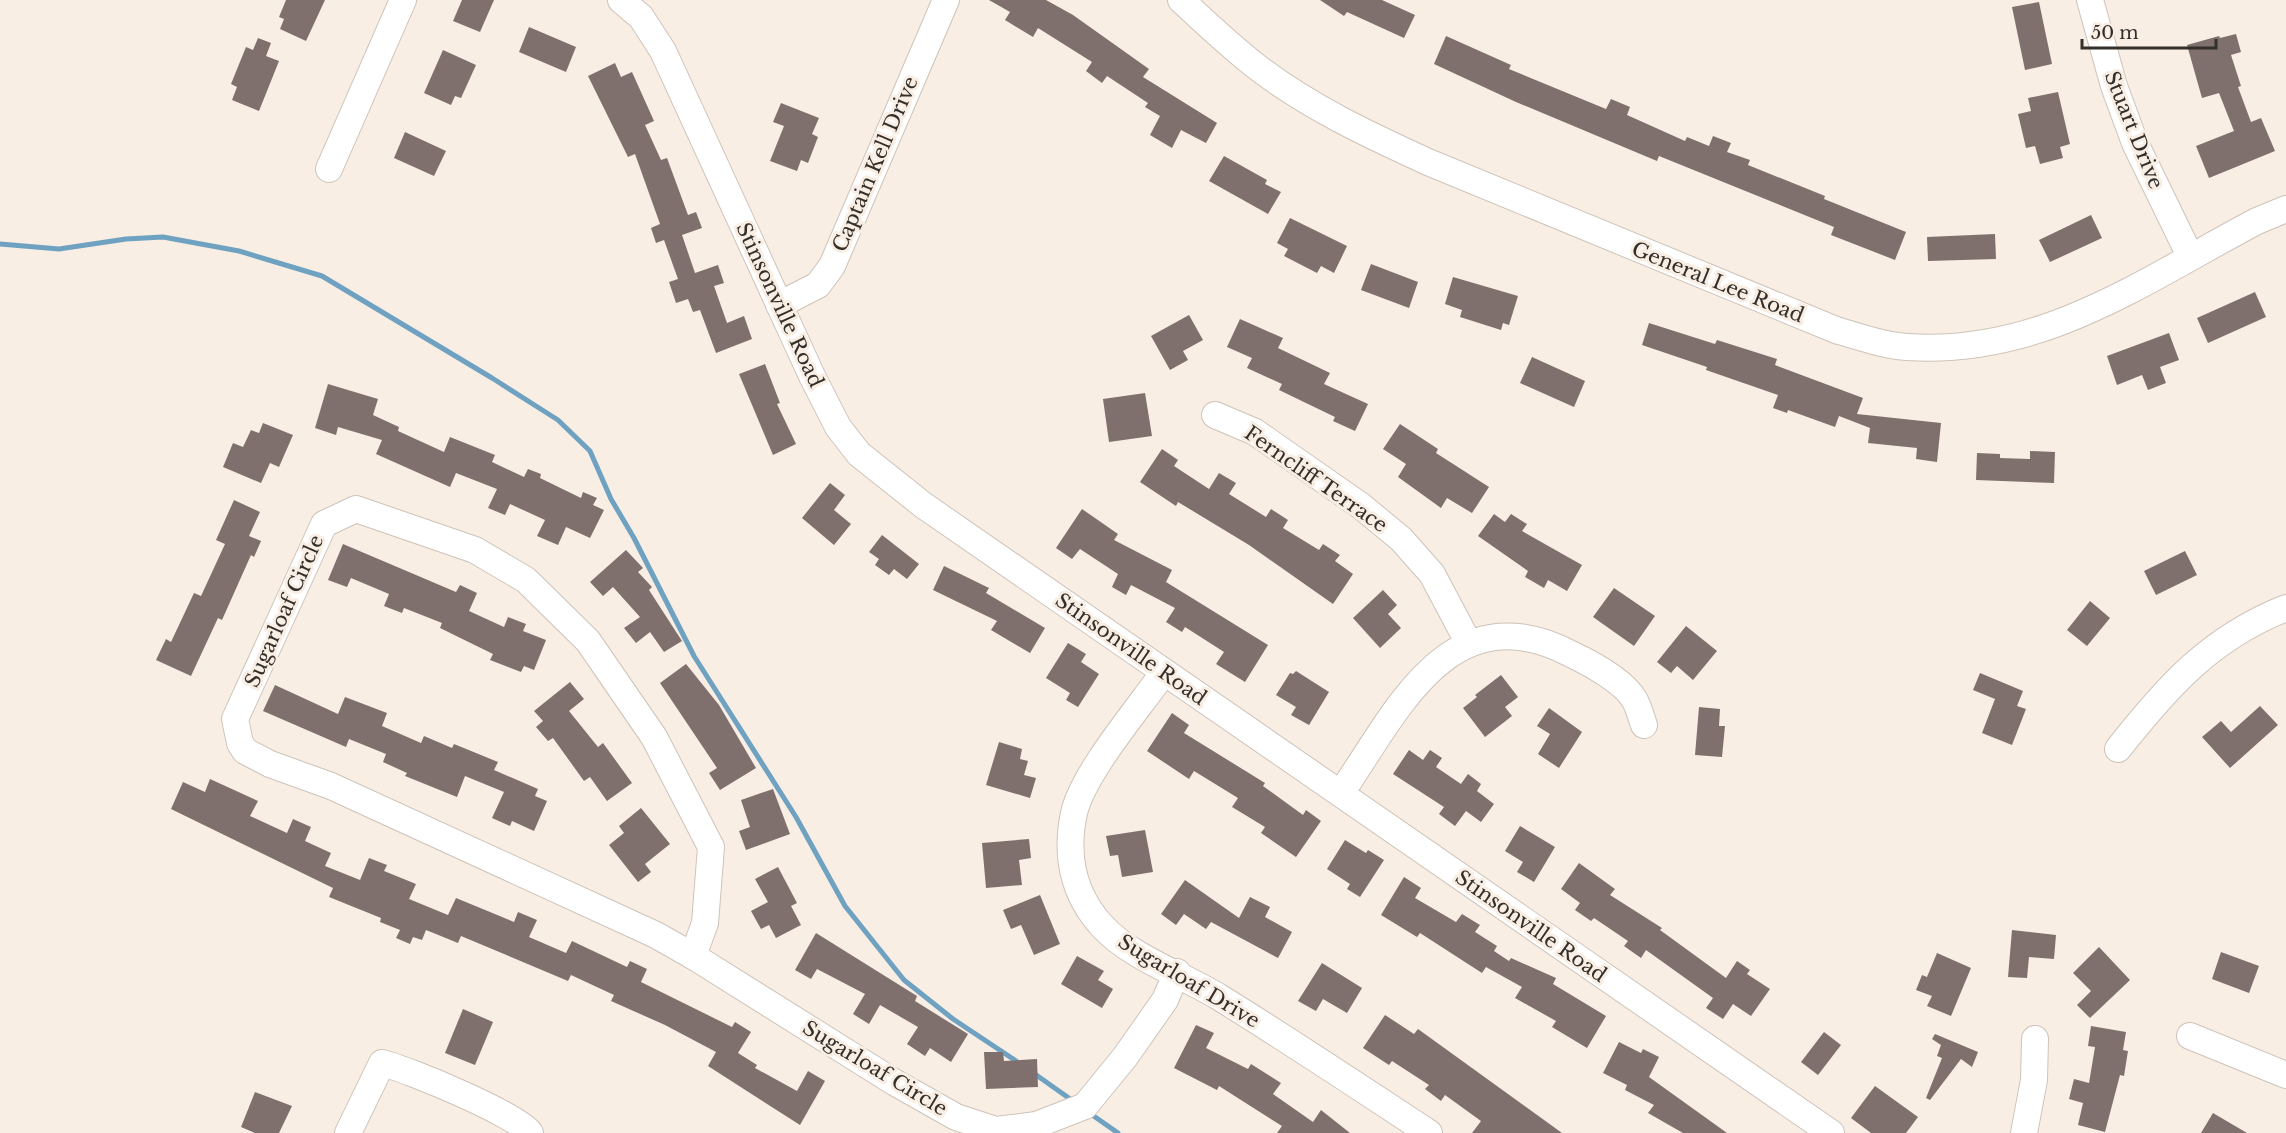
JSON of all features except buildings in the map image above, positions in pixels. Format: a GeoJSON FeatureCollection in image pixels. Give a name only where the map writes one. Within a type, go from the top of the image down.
{"type":"FeatureCollection","features":[{"type":"Feature","properties":{"kind":"street"},"geometry":{"type":"LineString","coordinates":[[328,169],[403,0]]}},
{"type":"Feature","properties":{"kind":"street","name":"Stinsonville Road"},"geometry":{"type":"LineString","coordinates":[[621,0],[641,17],[663,51],[779,305],[838,427],[859,453],[923,505],[1832,1133]]}},
{"type":"Feature","properties":{"kind":"street","name":"Captain Kell Drive"},"geometry":{"type":"LineString","coordinates":[[779,305],[818,285],[832,266],[946,0]]}},
{"type":"Feature","properties":{"kind":"street","name":"General Lee Road"},"geometry":{"type":"LineString","coordinates":[[1181,0],[1258,68],[1363,132],[1428,162],[1836,330],[1906,347],[1961,347],[2015,339],[2089,311],[2190,256],[2286,209]]}},
{"type":"Feature","properties":{"kind":"street","name":"Stuart Drive"},"geometry":{"type":"LineString","coordinates":[[2090,0],[2114,86],[2135,142],[2190,256]]}},
{"type":"Feature","properties":{"kind":"street","name":"Ferncliff Terrace"},"geometry":{"type":"LineString","coordinates":[[1215,415],[1255,432],[1361,506],[1401,539],[1432,574],[1468,642]]}},
{"type":"Feature","properties":{"kind":"street","name":"Sugarloaf Circle"},"geometry":{"type":"LineString","coordinates":[[693,956],[705,923],[711,847],[654,737],[588,641],[526,580],[475,550],[356,509],[324,524],[235,719],[240,743],[245,751],[270,764],[331,786],[656,935],[894,1082],[956,1117],[996,1130],[1036,1125],[1085,1106],[1125,1057],[1165,1000],[1177,972]]}},
{"type":"Feature","properties":{"kind":"street"},"geometry":{"type":"LineString","coordinates":[[2118,749],[2157,700],[2185,671],[2236,633],[2286,608]]}},
{"type":"Feature","properties":{"kind":"street"},"geometry":{"type":"LineString","coordinates":[[1341,793],[1411,691],[1437,662],[1468,642],[1507,636],[1547,641],[1597,667],[1634,698],[1644,725]]}},
{"type":"Feature","properties":{"kind":"street","name":"Sugarloaf Drive"},"geometry":{"type":"LineString","coordinates":[[1164,672],[1106,753],[1084,790],[1075,811],[1071,865],[1076,884],[1103,926],[1124,946],[1177,972],[1429,1133]]}},
{"type":"Feature","properties":{"kind":"street"},"geometry":{"type":"LineString","coordinates":[[2190,1036],[2286,1075]]}},
{"type":"Feature","properties":{"kind":"street"},"geometry":{"type":"LineString","coordinates":[[2024,1133],[2034,1080],[2035,1039]]}},
{"type":"Feature","properties":{"kind":"street"},"geometry":{"type":"LineString","coordinates":[[348,1133],[382,1063],[402,1068],[498,1113],[530,1133]]}},
{"type":"Feature","properties":{"kind":"waterway"},"geometry":{"type":"LineString","coordinates":[[0,244],[59,249],[126,239],[163,237],[239,251],[322,276],[558,420],[590,451],[611,499],[634,538],[694,656],[796,817],[845,906],[904,980],[953,1019],[1019,1063]]}},
{"type":"Feature","properties":{"kind":"waterway"},"geometry":{"type":"LineString","coordinates":[[1032,1072],[1073,1101]]}},
{"type":"Feature","properties":{"kind":"waterway"},"geometry":{"type":"LineString","coordinates":[[1088,1112],[1118,1133]]}}]}
